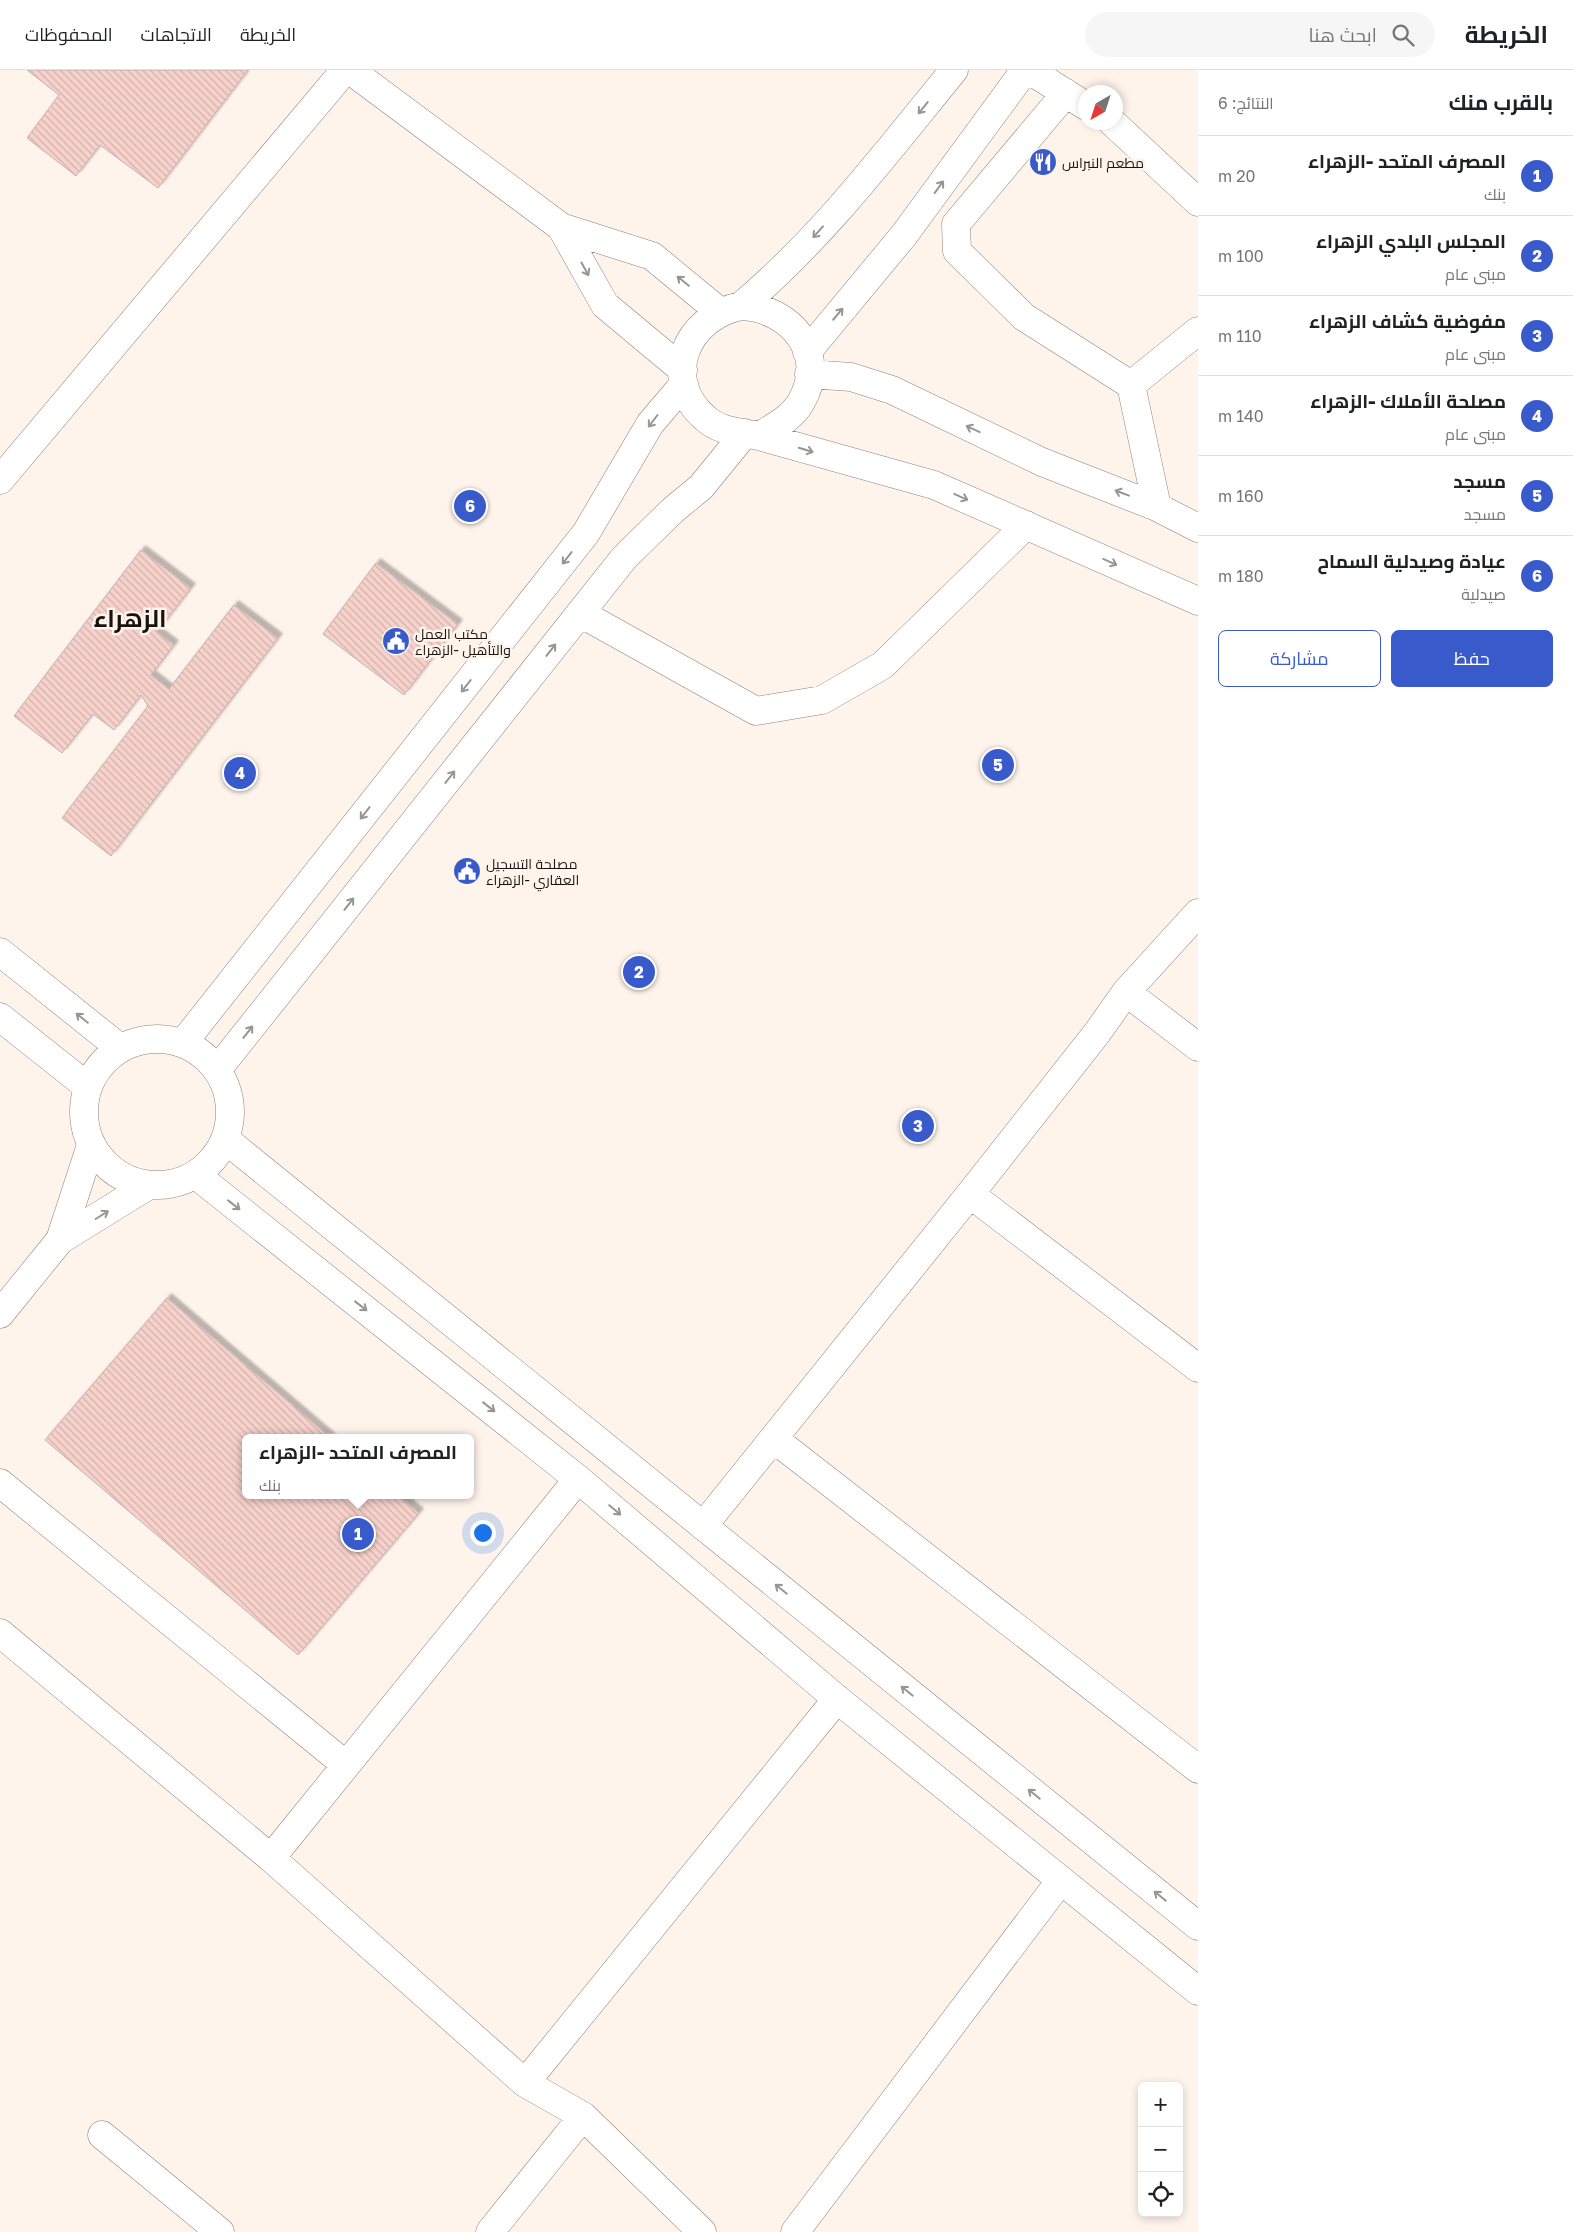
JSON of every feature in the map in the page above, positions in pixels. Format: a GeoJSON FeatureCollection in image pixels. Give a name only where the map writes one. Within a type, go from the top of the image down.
{"type":"FeatureCollection","features":[{"type":"Feature","properties":{"kind":"street"},"geometry":{"type":"LineString","coordinates":[[0,480],[346,70]]}},
{"type":"Feature","properties":{"kind":"street"},"geometry":{"type":"LineString","coordinates":[[218,1070],[624,558],[673,510],[701,487],[752,434],[791,415],[801,403],[807,388],[808,363],[802,339],[782,318],[755,307],[730,309],[652,256],[561,226],[350,70]]}},
{"type":"Feature","properties":{"kind":"street"},"geometry":{"type":"LineString","coordinates":[[954,70],[850,196],[779,274],[730,309],[697,329],[684,356],[683,377],[688,397],[706,419],[731,431],[752,434],[934,485],[1198,601]]}},
{"type":"Feature","properties":{"kind":"street"},"geometry":{"type":"LineString","coordinates":[[808,363],[1027,70],[1076,99],[956,224],[957,251],[1024,317],[1131,386],[1157,507]]}},
{"type":"Feature","properties":{"kind":"street"},"geometry":{"type":"LineString","coordinates":[[1121,130],[1198,200]]}},
{"type":"Feature","properties":{"kind":"street"},"geometry":{"type":"LineString","coordinates":[[561,226],[605,305],[683,377]]}},
{"type":"Feature","properties":{"kind":"street"},"geometry":{"type":"LineString","coordinates":[[1131,386],[1198,331]]}},
{"type":"Feature","properties":{"kind":"street"},"geometry":{"type":"LineString","coordinates":[[808,363],[892,390],[1042,462],[1157,507],[1198,528]]}},
{"type":"Feature","properties":{"kind":"street"},"geometry":{"type":"LineString","coordinates":[[183,1043],[586,533],[650,424],[683,377]]}},
{"type":"Feature","properties":{"kind":"street"},"geometry":{"type":"LineString","coordinates":[[580,613],[756,711],[822,700],[883,665],[1026,525]]}},
{"type":"Feature","properties":{"kind":"street"},"geometry":{"type":"LineString","coordinates":[[703,1526],[970,1194],[1126,992],[1198,913]]}},
{"type":"Feature","properties":{"kind":"street"},"geometry":{"type":"LineString","coordinates":[[0,952],[120,1048]]}},
{"type":"Feature","properties":{"kind":"street"},"geometry":{"type":"LineString","coordinates":[[1126,992],[1198,1047]]}},
{"type":"Feature","properties":{"kind":"street"},"geometry":{"type":"LineString","coordinates":[[0,1017],[88,1087]]}},
{"type":"Feature","properties":{"kind":"street"},"geometry":{"type":"LineString","coordinates":[[151,1039],[167,1039],[183,1043],[202,1054],[218,1070],[230,1104],[226,1140],[214,1160],[196,1175],[174,1184],[149,1186],[125,1179],[105,1164],[91,1144],[84,1116],[88,1087],[100,1065],[120,1048],[135,1042],[151,1039]]}},
{"type":"Feature","properties":{"kind":"street"},"geometry":{"type":"LineString","coordinates":[[226,1140],[1198,1926]]}},
{"type":"Feature","properties":{"kind":"street"},"geometry":{"type":"LineString","coordinates":[[60,1240],[91,1144]]}},
{"type":"Feature","properties":{"kind":"street"},"geometry":{"type":"LineString","coordinates":[[196,1175],[578,1479],[836,1699],[1198,1991]]}},
{"type":"Feature","properties":{"kind":"street"},"geometry":{"type":"LineString","coordinates":[[0,1314],[60,1240],[149,1186]]}},
{"type":"Feature","properties":{"kind":"street"},"geometry":{"type":"LineString","coordinates":[[970,1194],[1198,1368]]}},
{"type":"Feature","properties":{"kind":"street"},"geometry":{"type":"LineString","coordinates":[[774,1439],[1066,1664],[1198,1769]]}},
{"type":"Feature","properties":{"kind":"street"},"geometry":{"type":"LineString","coordinates":[[271,1858],[578,1479]]}},
{"type":"Feature","properties":{"kind":"street"},"geometry":{"type":"LineString","coordinates":[[0,1483],[346,1765]]}},
{"type":"Feature","properties":{"kind":"street"},"geometry":{"type":"LineString","coordinates":[[0,1633],[271,1858],[526,2083],[583,2116],[702,2232]]}},
{"type":"Feature","properties":{"kind":"street"},"geometry":{"type":"LineString","coordinates":[[526,2083],[836,1699]]}},
{"type":"Feature","properties":{"kind":"street"},"geometry":{"type":"LineString","coordinates":[[795,2232],[1061,1880]]}},
{"type":"Feature","properties":{"kind":"street"},"geometry":{"type":"LineString","coordinates":[[490,2232],[583,2116]]}},
{"type":"Feature","properties":{"kind":"street"},"geometry":{"type":"LineString","coordinates":[[102,2135],[220,2232]]}},
{"type":"Feature","properties":{"kind":"building"},"geometry":{"type":"Polygon","coordinates":[[[27,70],[248,70],[158,188],[100,145],[76,176],[27,138],[59,95],[27,70]]]}},
{"type":"Feature","properties":{"kind":"building"},"geometry":{"type":"Polygon","coordinates":[[[141,550],[191,588],[157,632],[174,645],[151,675],[169,689],[234,605],[278,638],[111,856],[62,818],[148,706],[141,695],[114,730],[93,714],[62,753],[14,716],[141,550]]]}},
{"type":"Feature","properties":{"kind":"building"},"geometry":{"type":"Polygon","coordinates":[[[376,563],[458,624],[404,695],[323,634],[376,563]]]}},
{"type":"Feature","properties":{"kind":"building"},"geometry":{"type":"Polygon","coordinates":[[[167,1298],[326,1434],[242,1434],[242,1499],[403,1499],[419,1513],[298,1655],[45,1440],[167,1298]]]}},
{"type":"Feature","properties":{"kind":"place","name":"مطعم النبراس"},"geometry":{"type":"Point","coordinates":[1043,162]}},
{"type":"Feature","properties":{"kind":"place","name":"عيادة وصيدلية السماح"},"geometry":{"type":"Point","coordinates":[470,506]}},
{"type":"Feature","properties":{"kind":"place","name":"مكتب العمل والتأهيل -الزهراء"},"geometry":{"type":"Point","coordinates":[396,641]}},
{"type":"Feature","properties":{"kind":"place","name":"مسجد"},"geometry":{"type":"Point","coordinates":[998,765]}},
{"type":"Feature","properties":{"kind":"place","name":"مصلحة الأملاك -الزهراء"},"geometry":{"type":"Point","coordinates":[240,773]}},
{"type":"Feature","properties":{"kind":"place","name":"مصلحة التسجيل العقاري -الزهراء"},"geometry":{"type":"Point","coordinates":[467,871]}},
{"type":"Feature","properties":{"kind":"place","name":"المجلس البلدي الزهراء"},"geometry":{"type":"Point","coordinates":[639,972]}},
{"type":"Feature","properties":{"kind":"place","name":"مفوضية كشاف الزهراء"},"geometry":{"type":"Point","coordinates":[918,1126]}},
{"type":"Feature","properties":{"kind":"place","name":"المصرف المتحد -الزهراء"},"geometry":{"type":"Point","coordinates":[358,1534]}},
{"type":"Feature","properties":{"kind":"district","name":"الزهراء"},"geometry":{"type":"Point","coordinates":[130,617]}}]}
